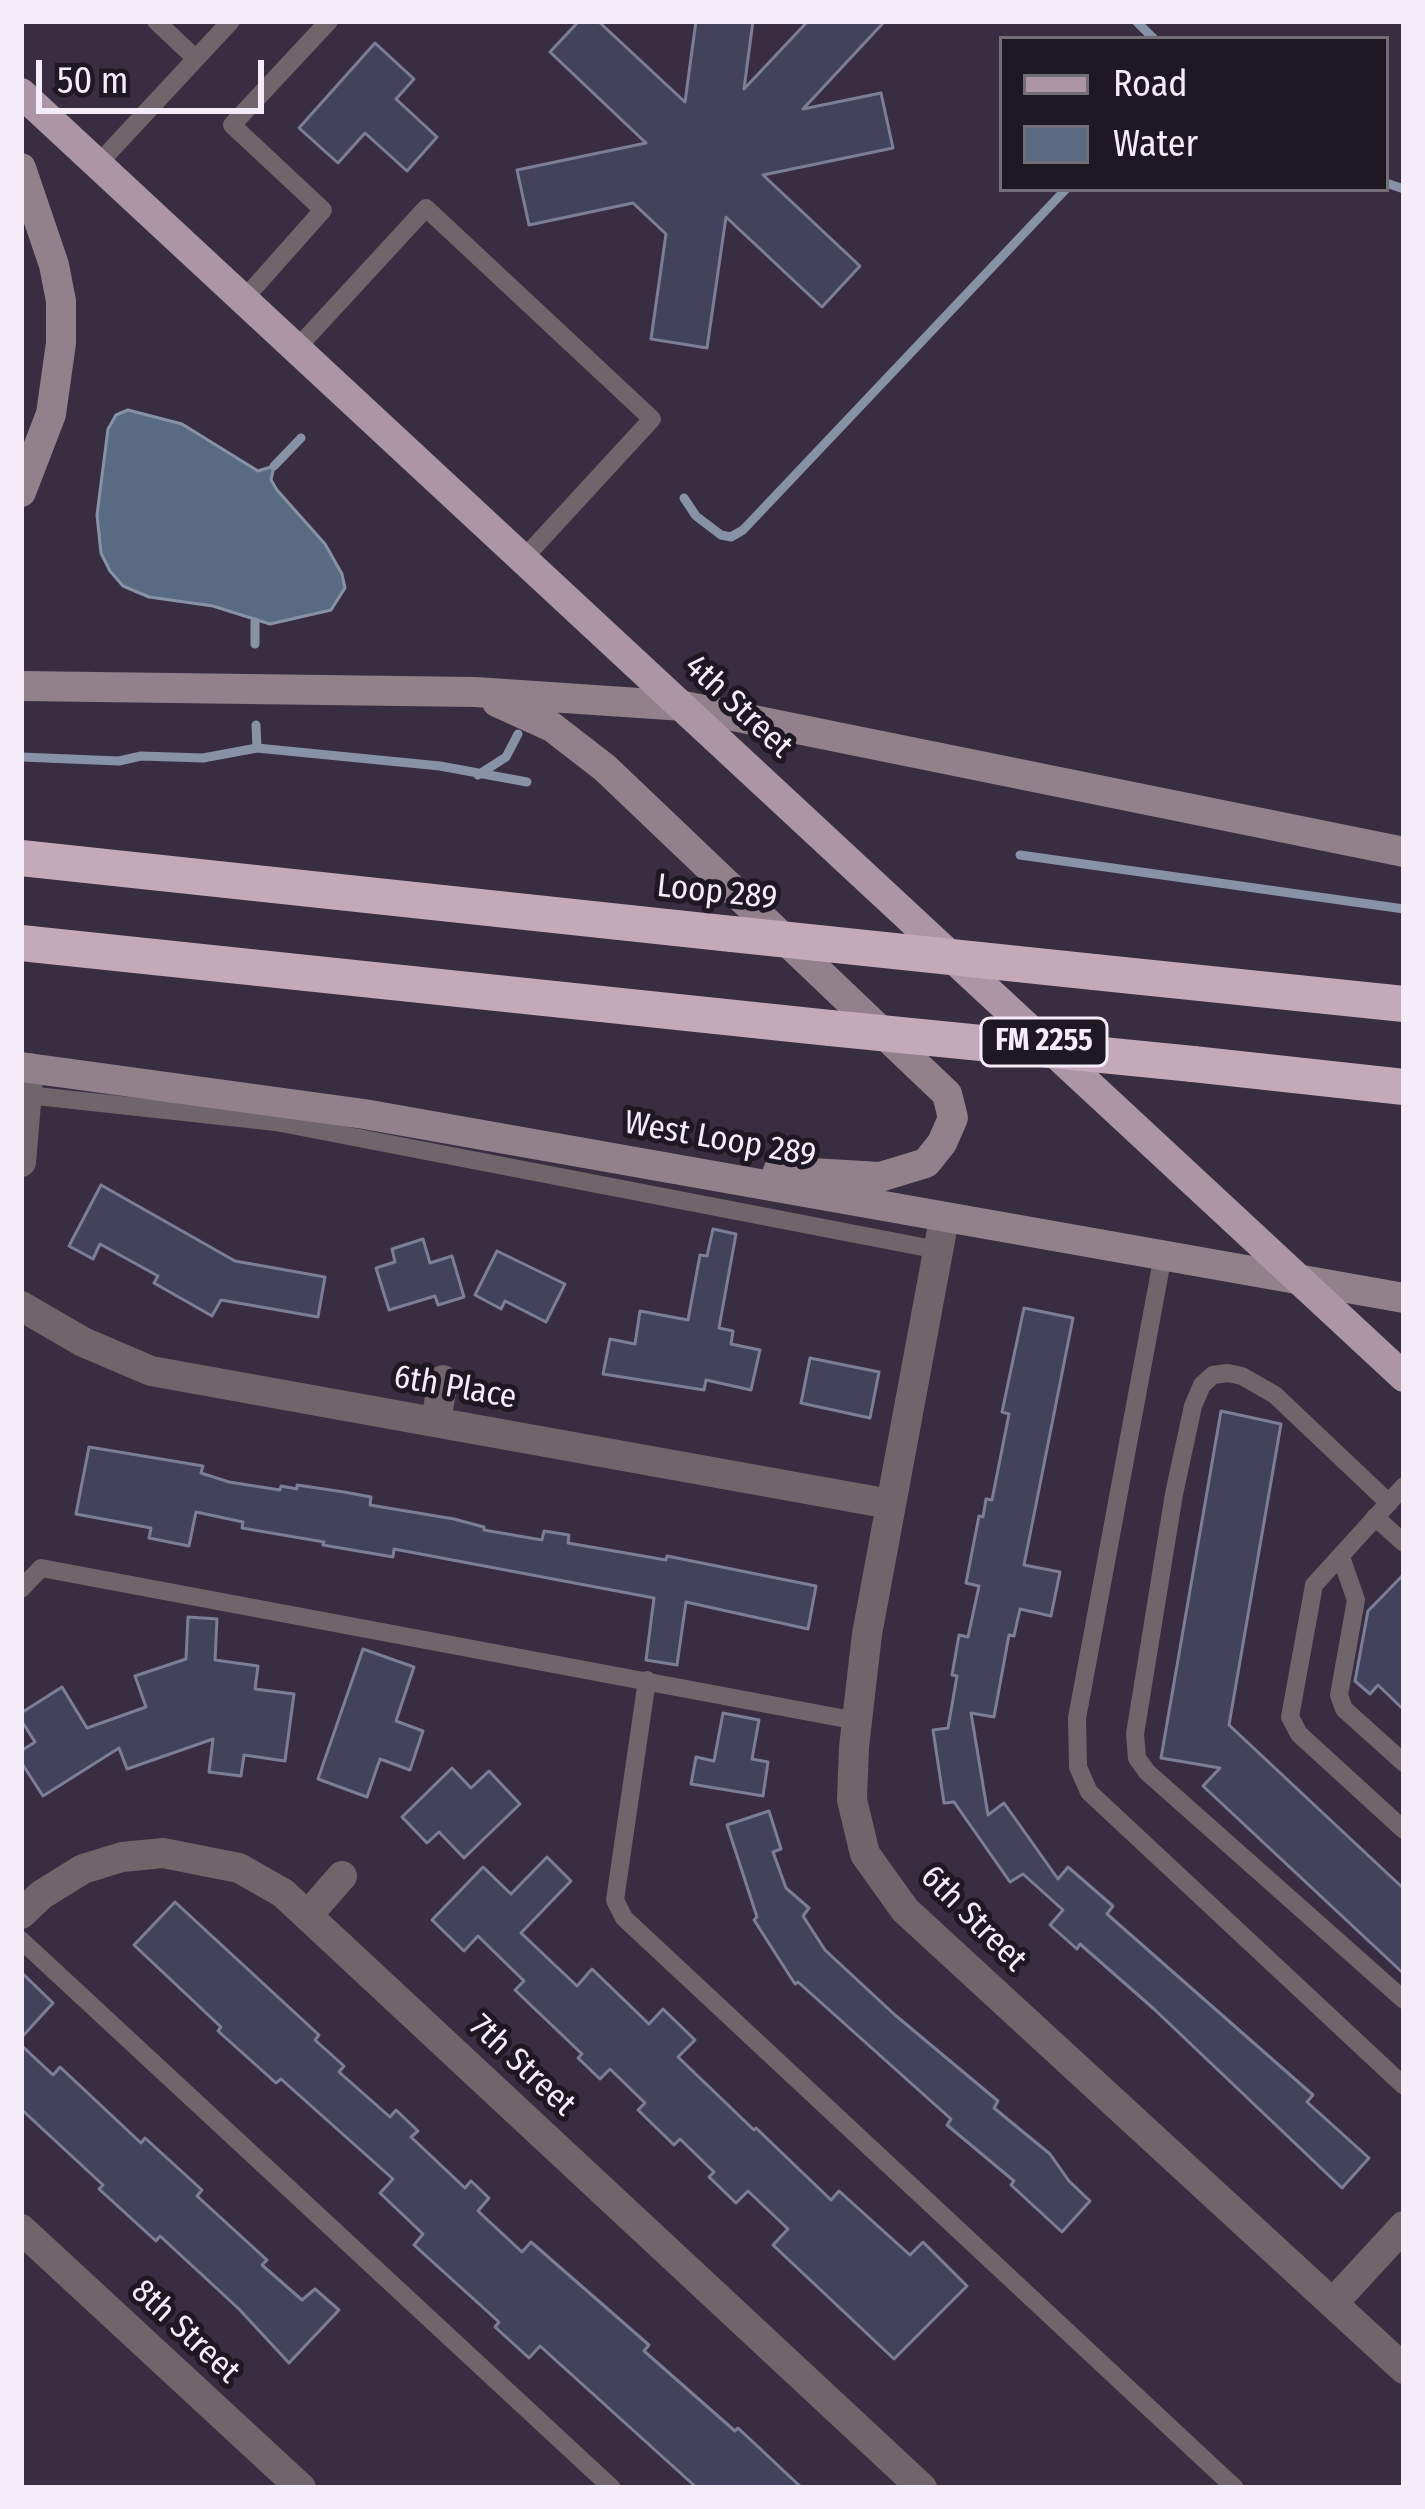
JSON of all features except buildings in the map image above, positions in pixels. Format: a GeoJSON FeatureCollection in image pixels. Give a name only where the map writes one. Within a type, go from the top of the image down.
{"type":"FeatureCollection","features":[{"type":"Feature","properties":{"kind":"highway","name":"Loop 289"},"geometry":{"type":"LineString","coordinates":[[21,858],[1404,1004]]}},
{"type":"Feature","properties":{"kind":"highway"},"geometry":{"type":"LineString","coordinates":[[21,944],[1404,1087]]}},
{"type":"Feature","properties":{"kind":"main road","name":"4th Street"},"geometry":{"type":"LineString","coordinates":[[21,93],[1404,1377]]}},
{"type":"Feature","properties":{"kind":"main road"},"geometry":{"type":"LineString","coordinates":[[21,168],[54,265],[61,301],[61,343],[51,414],[21,492]]}},
{"type":"Feature","properties":{"kind":"main road"},"geometry":{"type":"LineString","coordinates":[[21,686],[475,692],[684,706],[1404,852]]}},
{"type":"Feature","properties":{"kind":"main road"},"geometry":{"type":"LineString","coordinates":[[475,692],[552,728],[605,768],[946,1094],[953,1118],[926,1163],[880,1177],[652,1163]]}},
{"type":"Feature","properties":{"kind":"main road","name":"West Loop 289"},"geometry":{"type":"LineString","coordinates":[[25,1077],[275,1100],[652,1163],[941,1234],[1163,1256],[1404,1298]]}},
{"type":"Feature","properties":{"kind":"street"},"geometry":{"type":"LineString","coordinates":[[21,1162],[25,1077]]}},
{"type":"Feature","properties":{"kind":"street","name":"6th Street"},"geometry":{"type":"LineString","coordinates":[[941,1234],[890,1504],[857,1721],[852,1800],[865,1854],[905,1910],[1404,2369]]}},
{"type":"Feature","properties":{"kind":"street","name":"6th Place"},"geometry":{"type":"LineString","coordinates":[[21,1306],[83,1342],[152,1370],[890,1504]]}},
{"type":"Feature","properties":{"kind":"street"},"geometry":{"type":"LineString","coordinates":[[436,1421],[443,1380]]}},
{"type":"Feature","properties":{"kind":"street","name":"7th Street"},"geometry":{"type":"LineString","coordinates":[[21,1915],[40,1895],[83,1869],[122,1857],[163,1853],[239,1868],[283,1893],[922,2488]]}},
{"type":"Feature","properties":{"kind":"street"},"geometry":{"type":"LineString","coordinates":[[308,1915],[342,1876]]}},
{"type":"Feature","properties":{"kind":"street"},"geometry":{"type":"LineString","coordinates":[[1333,2303],[1404,2226]]}},
{"type":"Feature","properties":{"kind":"street","name":"8th Street"},"geometry":{"type":"LineString","coordinates":[[21,2229],[301,2488]]}},
{"type":"Feature","properties":{"kind":"lane"},"geometry":{"type":"LineString","coordinates":[[156,21],[196,58]]}},
{"type":"Feature","properties":{"kind":"lane"},"geometry":{"type":"LineString","coordinates":[[98,164],[231,21]]}},
{"type":"Feature","properties":{"kind":"lane"},"geometry":{"type":"LineString","coordinates":[[244,299],[323,210],[232,125],[329,21]]}},
{"type":"Feature","properties":{"kind":"lane"},"geometry":{"type":"LineString","coordinates":[[297,347],[426,208],[652,419],[524,558]]}},
{"type":"Feature","properties":{"kind":"lane"},"geometry":{"type":"LineString","coordinates":[[25,1077],[941,1234]]}},
{"type":"Feature","properties":{"kind":"lane"},"geometry":{"type":"LineString","coordinates":[[1163,1256],[1077,1718],[1078,1766],[1089,1792],[1404,2086]]}},
{"type":"Feature","properties":{"kind":"lane"},"geometry":{"type":"LineString","coordinates":[[1404,1544],[1382,1510],[1275,1395],[1242,1376],[1213,1376],[1202,1385],[1193,1406],[1135,1734],[1137,1758],[1147,1772],[1404,2000]]}},
{"type":"Feature","properties":{"kind":"lane"},"geometry":{"type":"LineString","coordinates":[[1404,1486],[1314,1585],[1290,1717],[1299,1734],[1404,1830]]}},
{"type":"Feature","properties":{"kind":"lane"},"geometry":{"type":"LineString","coordinates":[[1341,1556],[1356,1600],[1339,1695],[1344,1708],[1404,1763]]}},
{"type":"Feature","properties":{"kind":"lane"},"geometry":{"type":"LineString","coordinates":[[21,1589],[41,1568],[857,1721]]}},
{"type":"Feature","properties":{"kind":"lane"},"geometry":{"type":"LineString","coordinates":[[647,1680],[615,1900],[624,1918],[1235,2488]]}},
{"type":"Feature","properties":{"kind":"lane"},"geometry":{"type":"LineString","coordinates":[[21,1940],[612,2488]]}},
{"type":"Feature","properties":{"kind":"water"},"geometry":{"type":"Polygon","coordinates":[[[128,410],[182,424],[258,471],[274,466],[271,480],[277,490],[325,544],[342,574],[345,588],[331,610],[270,624],[213,606],[149,597],[123,586],[101,553],[97,515],[108,429],[116,415],[128,410]]]}},
{"type":"Feature","properties":{"kind":"waterway"},"geometry":{"type":"LineString","coordinates":[[1136,21],[1151,36]]}},
{"type":"Feature","properties":{"kind":"waterway"},"geometry":{"type":"LineString","coordinates":[[1389,184],[1404,189]]}},
{"type":"Feature","properties":{"kind":"waterway"},"geometry":{"type":"LineString","coordinates":[[684,498],[696,516],[721,535],[731,537],[743,530],[1063,192]]}},
{"type":"Feature","properties":{"kind":"waterway"},"geometry":{"type":"LineString","coordinates":[[274,466],[301,438]]}},
{"type":"Feature","properties":{"kind":"waterway"},"geometry":{"type":"LineString","coordinates":[[255,622],[255,644]]}},
{"type":"Feature","properties":{"kind":"waterway"},"geometry":{"type":"LineString","coordinates":[[21,757],[203,758],[257,748],[256,725]]}},
{"type":"Feature","properties":{"kind":"waterway"},"geometry":{"type":"LineString","coordinates":[[478,775],[506,757],[518,734]]}},
{"type":"Feature","properties":{"kind":"waterway"},"geometry":{"type":"LineString","coordinates":[[257,748],[440,766],[527,782]]}},
{"type":"Feature","properties":{"kind":"waterway"},"geometry":{"type":"LineString","coordinates":[[1020,855],[1404,909]]}}]}
